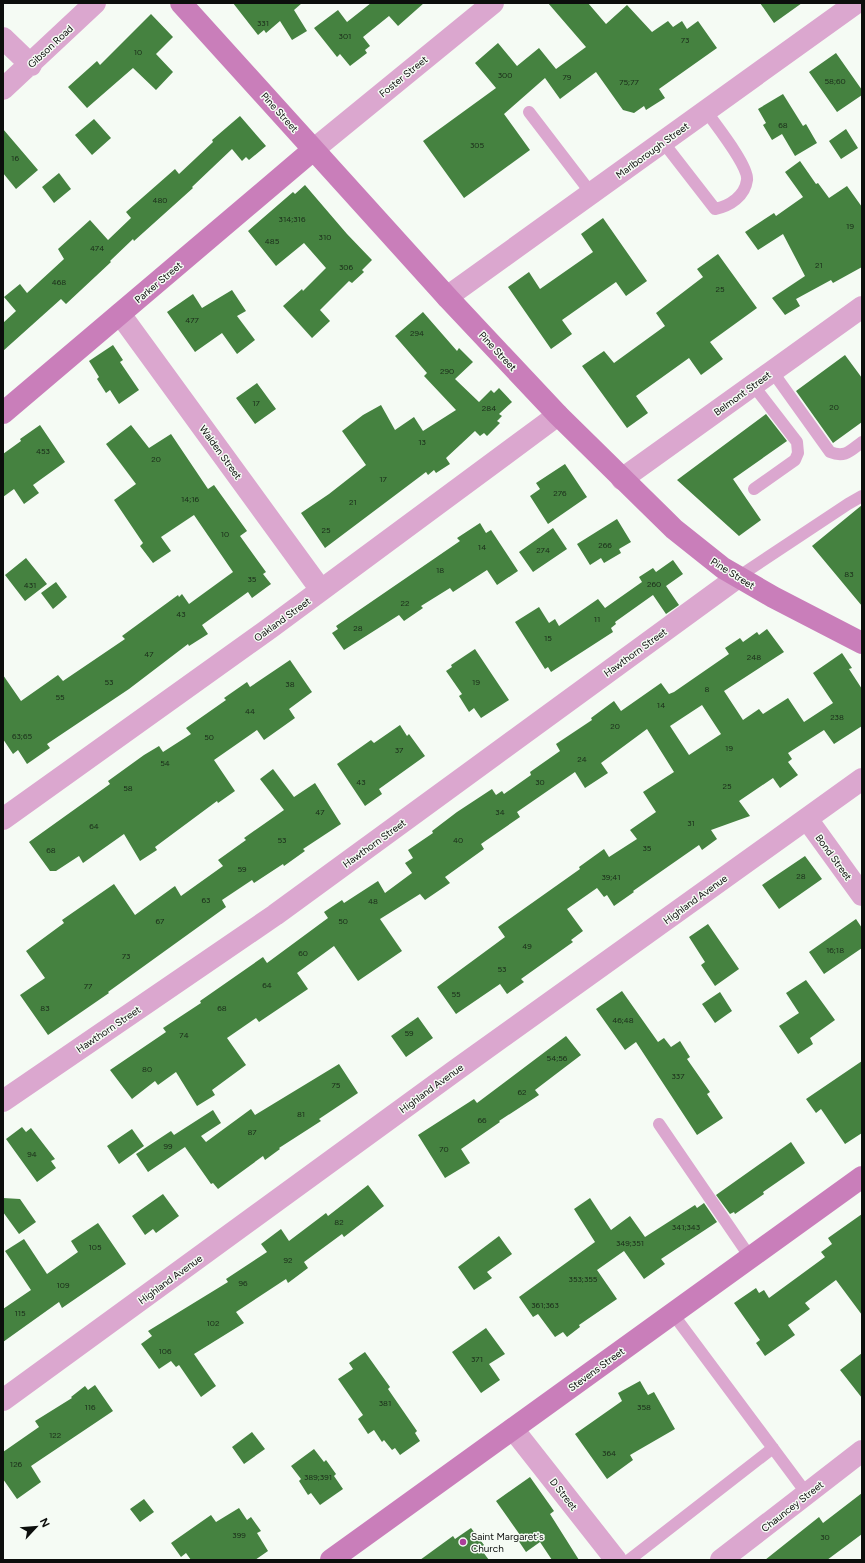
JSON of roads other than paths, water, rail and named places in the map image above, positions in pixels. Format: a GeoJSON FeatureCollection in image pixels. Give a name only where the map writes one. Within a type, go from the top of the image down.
{"type":"FeatureCollection","features":[{"type":"Feature","properties":{"kind":"street","name":"Gibson Road"},"geometry":{"type":"LineString","coordinates":[[3,89],[95,3]]}},
{"type":"Feature","properties":{"kind":"street","name":"Pine Street"},"geometry":{"type":"LineString","coordinates":[[181,3],[447,297],[558,415],[674,529],[699,550],[738,577],[773,597],[861,641]]}},
{"type":"Feature","properties":{"kind":"street","name":"Foster Street"},"geometry":{"type":"LineString","coordinates":[[313,150],[493,3]]}},
{"type":"Feature","properties":{"kind":"street","name":"Marlborough Street"},"geometry":{"type":"LineString","coordinates":[[447,297],[856,3]]}},
{"type":"Feature","properties":{"kind":"street"},"geometry":{"type":"LineString","coordinates":[[3,38],[30,65]]}},
{"type":"Feature","properties":{"kind":"street","name":"Parker Street"},"geometry":{"type":"LineString","coordinates":[[3,413],[313,150]]}},
{"type":"Feature","properties":{"kind":"street","name":"Belmont Street"},"geometry":{"type":"LineString","coordinates":[[622,479],[862,307]]}},
{"type":"Feature","properties":{"kind":"street","name":"Walden Street"},"geometry":{"type":"LineString","coordinates":[[120,314],[321,590]]}},
{"type":"Feature","properties":{"kind":"street","name":"Oakland Street"},"geometry":{"type":"LineString","coordinates":[[3,819],[321,590],[558,415]]}},
{"type":"Feature","properties":{"kind":"street","name":"Hawthorn Street"},"geometry":{"type":"LineString","coordinates":[[3,1101],[275,915],[738,577]]}},
{"type":"Feature","properties":{"kind":"street","name":"Highland Avenue"},"geometry":{"type":"LineString","coordinates":[[3,1400],[456,1070],[862,779]]}},
{"type":"Feature","properties":{"kind":"street","name":"Bond Street"},"geometry":{"type":"LineString","coordinates":[[807,819],[862,895]]}},
{"type":"Feature","properties":{"kind":"street","name":"Stevens Street"},"geometry":{"type":"LineString","coordinates":[[331,1560],[862,1177]]}},
{"type":"Feature","properties":{"kind":"street","name":"D Street"},"geometry":{"type":"LineString","coordinates":[[513,1429],[616,1560]]}},
{"type":"Feature","properties":{"kind":"street","name":"Chauncey Street"},"geometry":{"type":"LineString","coordinates":[[721,1560],[862,1451]]}},
{"type":"Feature","properties":{"kind":"lane"},"geometry":{"type":"LineString","coordinates":[[663,142],[715,209],[725,207],[742,195],[747,179],[743,165],[706,111]]}},
{"type":"Feature","properties":{"kind":"lane"},"geometry":{"type":"LineString","coordinates":[[529,112],[591,194]]}},
{"type":"Feature","properties":{"kind":"lane"},"geometry":{"type":"LineString","coordinates":[[772,371],[830,452],[839,455],[846,454],[862,442]]}},
{"type":"Feature","properties":{"kind":"lane"},"geometry":{"type":"LineString","coordinates":[[753,384],[797,442],[798,453],[795,460],[754,489]]}},
{"type":"Feature","properties":{"kind":"lane"},"geometry":{"type":"LineString","coordinates":[[738,577],[862,496]]}},
{"type":"Feature","properties":{"kind":"lane"},"geometry":{"type":"LineString","coordinates":[[659,1124],[750,1257]]}},
{"type":"Feature","properties":{"kind":"lane"},"geometry":{"type":"LineString","coordinates":[[673,1314],[807,1494]]}},
{"type":"Feature","properties":{"kind":"lane"},"geometry":{"type":"LineString","coordinates":[[629,1560],[773,1448]]}},
{"type":"Feature","properties":{"kind":"place","name":"Saint Margaret's Church"},"geometry":{"type":"Point","coordinates":[463,1542]}}]}
